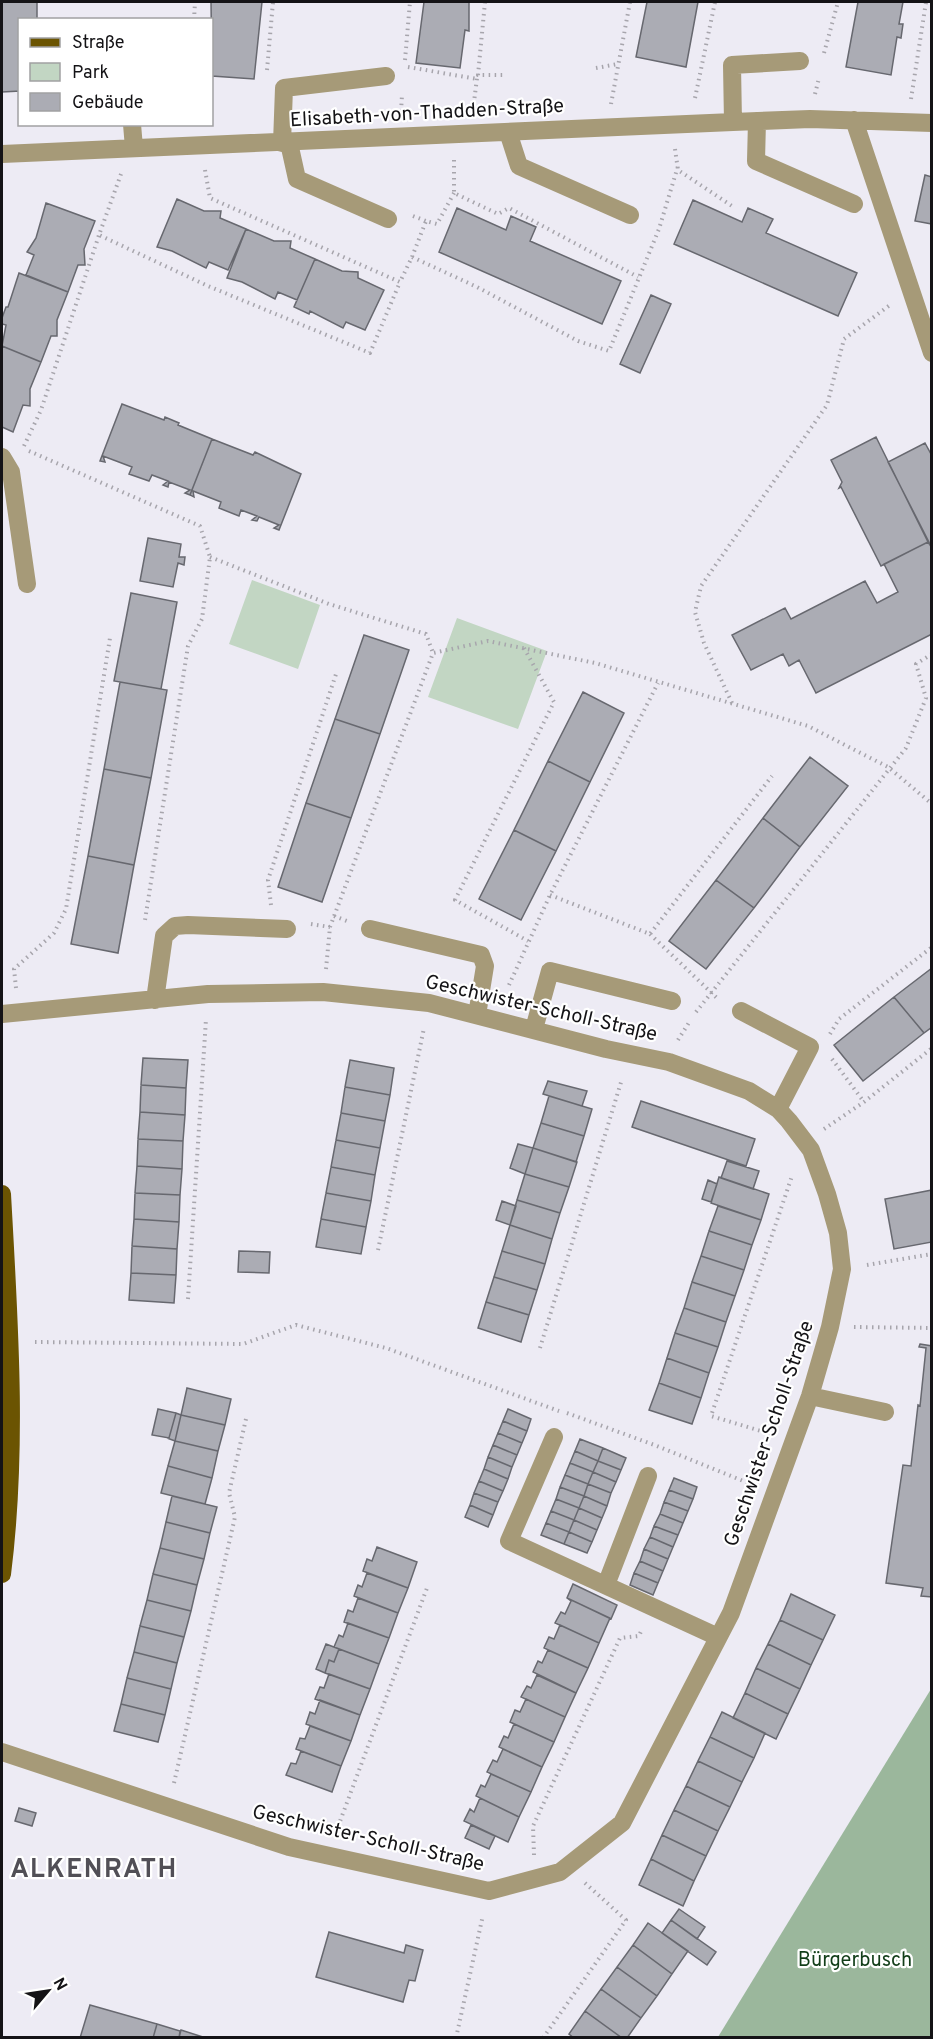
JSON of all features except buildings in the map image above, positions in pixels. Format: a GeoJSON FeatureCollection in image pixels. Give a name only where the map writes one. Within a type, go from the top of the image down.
{"type":"FeatureCollection","features":[{"type":"Feature","properties":{"kind":"main road"},"geometry":{"type":"LineString","coordinates":[[2,1194],[10,1342],[6,1399],[9,1486],[2,1574]]}},
{"type":"Feature","properties":{"kind":"street"},"geometry":{"type":"LineString","coordinates":[[733,122],[732,65],[800,61]]}},
{"type":"Feature","properties":{"kind":"street"},"geometry":{"type":"LineString","coordinates":[[386,76],[284,88],[286,143],[297,179],[388,219]]}},
{"type":"Feature","properties":{"kind":"street"},"geometry":{"type":"LineString","coordinates":[[854,120],[909,290],[932,353]]}},
{"type":"Feature","properties":{"kind":"street","name":"Elisabeth-von-Thadden-Straße"},"geometry":{"type":"LineString","coordinates":[[2,154],[757,121],[854,120],[932,123]]}},
{"type":"Feature","properties":{"kind":"street"},"geometry":{"type":"LineString","coordinates":[[757,121],[756,161],[854,204]]}},
{"type":"Feature","properties":{"kind":"street"},"geometry":{"type":"LineString","coordinates":[[132,126],[132,148]]}},
{"type":"Feature","properties":{"kind":"street"},"geometry":{"type":"LineString","coordinates":[[508,132],[519,166],[630,215]]}},
{"type":"Feature","properties":{"kind":"street"},"geometry":{"type":"LineString","coordinates":[[2,457],[11,472],[27,584]]}},
{"type":"Feature","properties":{"kind":"street"},"geometry":{"type":"LineString","coordinates":[[155,1000],[164,936],[175,926],[208,924],[287,929]]}},
{"type":"Feature","properties":{"kind":"street"},"geometry":{"type":"LineString","coordinates":[[370,929],[481,955],[485,966],[477,1015]]}},
{"type":"Feature","properties":{"kind":"street"},"geometry":{"type":"LineString","coordinates":[[534,1029],[550,970],[672,1001]]}},
{"type":"Feature","properties":{"kind":"street","name":"Geschwister-Scholl-Straße"},"geometry":{"type":"LineString","coordinates":[[2,1752],[289,1847],[489,1891],[560,1872],[622,1823],[731,1613],[776,1495],[810,1396],[830,1327],[842,1269],[838,1233],[808,1146],[778,1109],[749,1091],[669,1062],[429,1003],[323,992],[208,994],[10,1013]]}},
{"type":"Feature","properties":{"kind":"street"},"geometry":{"type":"LineString","coordinates":[[741,1011],[816,1047],[778,1109]]}},
{"type":"Feature","properties":{"kind":"street"},"geometry":{"type":"LineString","coordinates":[[810,1396],[885,1412]]}},
{"type":"Feature","properties":{"kind":"street"},"geometry":{"type":"LineString","coordinates":[[554,1437],[509,1541],[718,1637]]}},
{"type":"Feature","properties":{"kind":"street"},"geometry":{"type":"LineString","coordinates":[[606,1585],[648,1476]]}},
{"type":"Feature","properties":{"kind":"path"},"geometry":{"type":"LineString","coordinates":[[194,18],[195,2]]}},
{"type":"Feature","properties":{"kind":"path"},"geometry":{"type":"LineString","coordinates":[[273,2],[266,87],[284,88]]}},
{"type":"Feature","properties":{"kind":"path"},"geometry":{"type":"LineString","coordinates":[[99,235],[208,286],[370,352],[426,221],[437,224],[454,193],[462,135],[477,77],[485,2]]}},
{"type":"Feature","properties":{"kind":"path"},"geometry":{"type":"LineString","coordinates":[[606,128],[630,2]]}},
{"type":"Feature","properties":{"kind":"path"},"geometry":{"type":"LineString","coordinates":[[412,257],[477,287],[578,341],[609,351],[659,229],[678,166],[681,125],[715,2]]}},
{"type":"Feature","properties":{"kind":"path"},"geometry":{"type":"LineString","coordinates":[[908,121],[926,2]]}},
{"type":"Feature","properties":{"kind":"path"},"geometry":{"type":"LineString","coordinates":[[597,68],[618,64]]}},
{"type":"Feature","properties":{"kind":"path"},"geometry":{"type":"LineString","coordinates":[[404,67],[477,77],[506,75]]}},
{"type":"Feature","properties":{"kind":"path"},"geometry":{"type":"LineString","coordinates":[[201,145],[210,198],[400,282]]}},
{"type":"Feature","properties":{"kind":"path"},"geometry":{"type":"LineString","coordinates":[[132,148],[99,235],[40,410],[23,449],[200,526],[210,557],[202,619],[188,646],[144,921]]}},
{"type":"Feature","properties":{"kind":"path"},"geometry":{"type":"LineString","coordinates":[[678,166],[678,170],[735,208]]}},
{"type":"Feature","properties":{"kind":"path"},"geometry":{"type":"LineString","coordinates":[[454,193],[498,214],[509,208],[638,277]]}},
{"type":"Feature","properties":{"kind":"path"},"geometry":{"type":"LineString","coordinates":[[732,703],[704,643],[695,612],[700,586],[827,405],[844,339],[909,290]]}},
{"type":"Feature","properties":{"kind":"path"},"geometry":{"type":"LineString","coordinates":[[210,557],[329,604],[426,634],[434,653],[330,927],[323,992]]}},
{"type":"Feature","properties":{"kind":"path"},"geometry":{"type":"LineString","coordinates":[[10,1013],[14,969],[54,933],[66,909],[110,638]]}},
{"type":"Feature","properties":{"kind":"path"},"geometry":{"type":"LineString","coordinates":[[434,653],[488,641],[524,648],[595,663],[808,726],[888,768],[932,804]]}},
{"type":"Feature","properties":{"kind":"path"},"geometry":{"type":"LineString","coordinates":[[524,648],[554,702],[455,900],[528,941]]}},
{"type":"Feature","properties":{"kind":"path"},"geometry":{"type":"LineString","coordinates":[[669,1062],[682,1032],[710,992],[906,748],[926,698],[916,663],[932,654]]}},
{"type":"Feature","properties":{"kind":"path"},"geometry":{"type":"LineString","coordinates":[[330,927],[309,924],[287,929],[273,916],[268,880],[336,674]]}},
{"type":"Feature","properties":{"kind":"path"},"geometry":{"type":"LineString","coordinates":[[500,1020],[503,999],[528,941],[658,683]]}},
{"type":"Feature","properties":{"kind":"path"},"geometry":{"type":"LineString","coordinates":[[650,934],[771,776]]}},
{"type":"Feature","properties":{"kind":"path"},"geometry":{"type":"LineString","coordinates":[[550,895],[650,934],[710,992],[729,1008],[741,1011]]}},
{"type":"Feature","properties":{"kind":"path"},"geometry":{"type":"LineString","coordinates":[[864,1102],[816,1047],[839,1019],[932,947]]}},
{"type":"Feature","properties":{"kind":"path"},"geometry":{"type":"LineString","coordinates":[[188,1299],[208,994]]}},
{"type":"Feature","properties":{"kind":"path"},"geometry":{"type":"LineString","coordinates":[[378,1250],[429,1003]]}},
{"type":"Feature","properties":{"kind":"path"},"geometry":{"type":"LineString","coordinates":[[793,1441],[711,1416],[797,1161],[808,1146],[932,1048]]}},
{"type":"Feature","properties":{"kind":"path"},"geometry":{"type":"LineString","coordinates":[[540,1348],[629,1054]]}},
{"type":"Feature","properties":{"kind":"path"},"geometry":{"type":"LineString","coordinates":[[842,1269],[932,1254]]}},
{"type":"Feature","properties":{"kind":"path"},"geometry":{"type":"LineString","coordinates":[[10,1342],[243,1344],[296,1325],[386,1348],[657,1446],[776,1495]]}},
{"type":"Feature","properties":{"kind":"path"},"geometry":{"type":"LineString","coordinates":[[830,1327],[932,1328]]}},
{"type":"Feature","properties":{"kind":"path"},"geometry":{"type":"LineString","coordinates":[[168,1808],[235,1517],[229,1493],[246,1419]]}},
{"type":"Feature","properties":{"kind":"path"},"geometry":{"type":"LineString","coordinates":[[327,1856],[427,1588]]}},
{"type":"Feature","properties":{"kind":"path"},"geometry":{"type":"LineString","coordinates":[[534,1879],[533,1826],[620,1638],[639,1636],[651,1606]]}},
{"type":"Feature","properties":{"kind":"path"},"geometry":{"type":"LineString","coordinates":[[543,2037],[626,1920],[567,1867]]}},
{"type":"Feature","properties":{"kind":"path"},"geometry":{"type":"LineString","coordinates":[[456,2037],[489,1891]]}},
{"type":"Feature","properties":{"kind":"green space"},"geometry":{"type":"Polygon","coordinates":[[[252,580],[320,605],[298,669],[229,644],[252,580]]]}},
{"type":"Feature","properties":{"kind":"green space"},"geometry":{"type":"Polygon","coordinates":[[[457,618],[547,651],[518,729],[428,697],[457,618]]]}},
{"type":"Feature","properties":{"kind":"green space","name":"Bürgerbusch"},"geometry":{"type":"Polygon","coordinates":[[[931,1689],[931,2037],[718,2037],[931,1689]]]}},
{"type":"Feature","properties":{"kind":"district","name":"ALKENRATH"},"geometry":{"type":"Point","coordinates":[94,1870]}}]}
